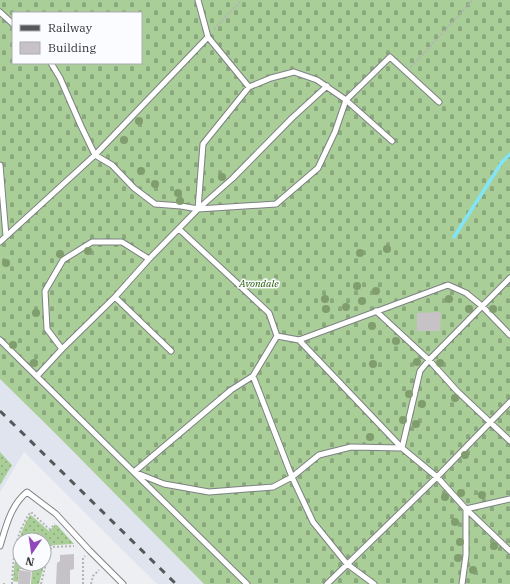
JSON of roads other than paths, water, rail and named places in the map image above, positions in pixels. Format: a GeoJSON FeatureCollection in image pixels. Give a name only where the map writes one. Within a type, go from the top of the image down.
{"type":"FeatureCollection","features":[{"type":"Feature","properties":{"kind":"lane"},"geometry":{"type":"LineString","coordinates":[[198,0],[208,38],[249,87]]}},
{"type":"Feature","properties":{"kind":"lane"},"geometry":{"type":"LineString","coordinates":[[0,12],[12,23]]}},
{"type":"Feature","properties":{"kind":"lane"},"geometry":{"type":"LineString","coordinates":[[0,242],[95,155],[208,38]]}},
{"type":"Feature","properties":{"kind":"lane"},"geometry":{"type":"LineString","coordinates":[[52,64],[60,78],[95,155],[112,165],[134,188],[155,204],[198,209],[276,204],[318,168],[335,132],[346,100],[390,57],[439,102]]}},
{"type":"Feature","properties":{"kind":"lane"},"geometry":{"type":"LineString","coordinates":[[198,209],[203,144],[249,87],[271,78],[294,72],[317,80],[346,100],[392,141]]}},
{"type":"Feature","properties":{"kind":"lane"},"geometry":{"type":"LineString","coordinates":[[37,376],[149,258],[198,209],[234,178],[292,118],[327,86]]}},
{"type":"Feature","properties":{"kind":"lane"},"geometry":{"type":"LineString","coordinates":[[0,165],[6,236]]}},
{"type":"Feature","properties":{"kind":"lane"},"geometry":{"type":"LineString","coordinates":[[179,229],[269,313],[277,336]]}},
{"type":"Feature","properties":{"kind":"lane"},"geometry":{"type":"LineString","coordinates":[[62,349],[47,329],[45,291],[63,260],[92,242],[122,242],[149,258]]}},
{"type":"Feature","properties":{"kind":"lane"},"geometry":{"type":"LineString","coordinates":[[402,448],[420,371],[510,278]]}},
{"type":"Feature","properties":{"kind":"lane"},"geometry":{"type":"LineString","coordinates":[[277,336],[299,340],[448,285],[466,293],[482,306],[510,335]]}},
{"type":"Feature","properties":{"kind":"lane"},"geometry":{"type":"LineString","coordinates":[[114,296],[171,351]]}},
{"type":"Feature","properties":{"kind":"lane"},"geometry":{"type":"LineString","coordinates":[[376,311],[429,360],[457,391],[510,441]]}},
{"type":"Feature","properties":{"kind":"lane"},"geometry":{"type":"LineString","coordinates":[[134,472],[231,390],[253,376],[277,336]]}},
{"type":"Feature","properties":{"kind":"lane"},"geometry":{"type":"LineString","coordinates":[[0,340],[247,584]]}},
{"type":"Feature","properties":{"kind":"lane"},"geometry":{"type":"LineString","coordinates":[[299,340],[402,448],[437,478],[466,509],[510,551]]}},
{"type":"Feature","properties":{"kind":"lane"},"geometry":{"type":"LineString","coordinates":[[253,376],[292,477],[313,522],[347,564],[374,584]]}},
{"type":"Feature","properties":{"kind":"lane"},"geometry":{"type":"LineString","coordinates":[[327,584],[437,478],[510,402]]}},
{"type":"Feature","properties":{"kind":"lane"},"geometry":{"type":"LineString","coordinates":[[134,472],[164,484],[209,492],[273,487],[292,477],[319,456],[350,447],[402,448]]}},
{"type":"Feature","properties":{"kind":"lane"},"geometry":{"type":"LineString","coordinates":[[0,546],[8,520],[20,498],[27,492],[56,514],[123,584]]}},
{"type":"Feature","properties":{"kind":"lane"},"geometry":{"type":"LineString","coordinates":[[466,509],[510,499]]}},
{"type":"Feature","properties":{"kind":"lane"},"geometry":{"type":"LineString","coordinates":[[462,584],[466,555],[466,509]]}},
{"type":"Feature","properties":{"kind":"waterway"},"geometry":{"type":"LineString","coordinates":[[454,237],[502,162],[510,154]]}},
{"type":"Feature","properties":{"kind":"railway"},"geometry":{"type":"LineString","coordinates":[[0,411],[176,584]]}},
{"type":"Feature","properties":{"kind":"park label","name":"Avondale"},"geometry":{"type":"Point","coordinates":[259,283]}}]}
